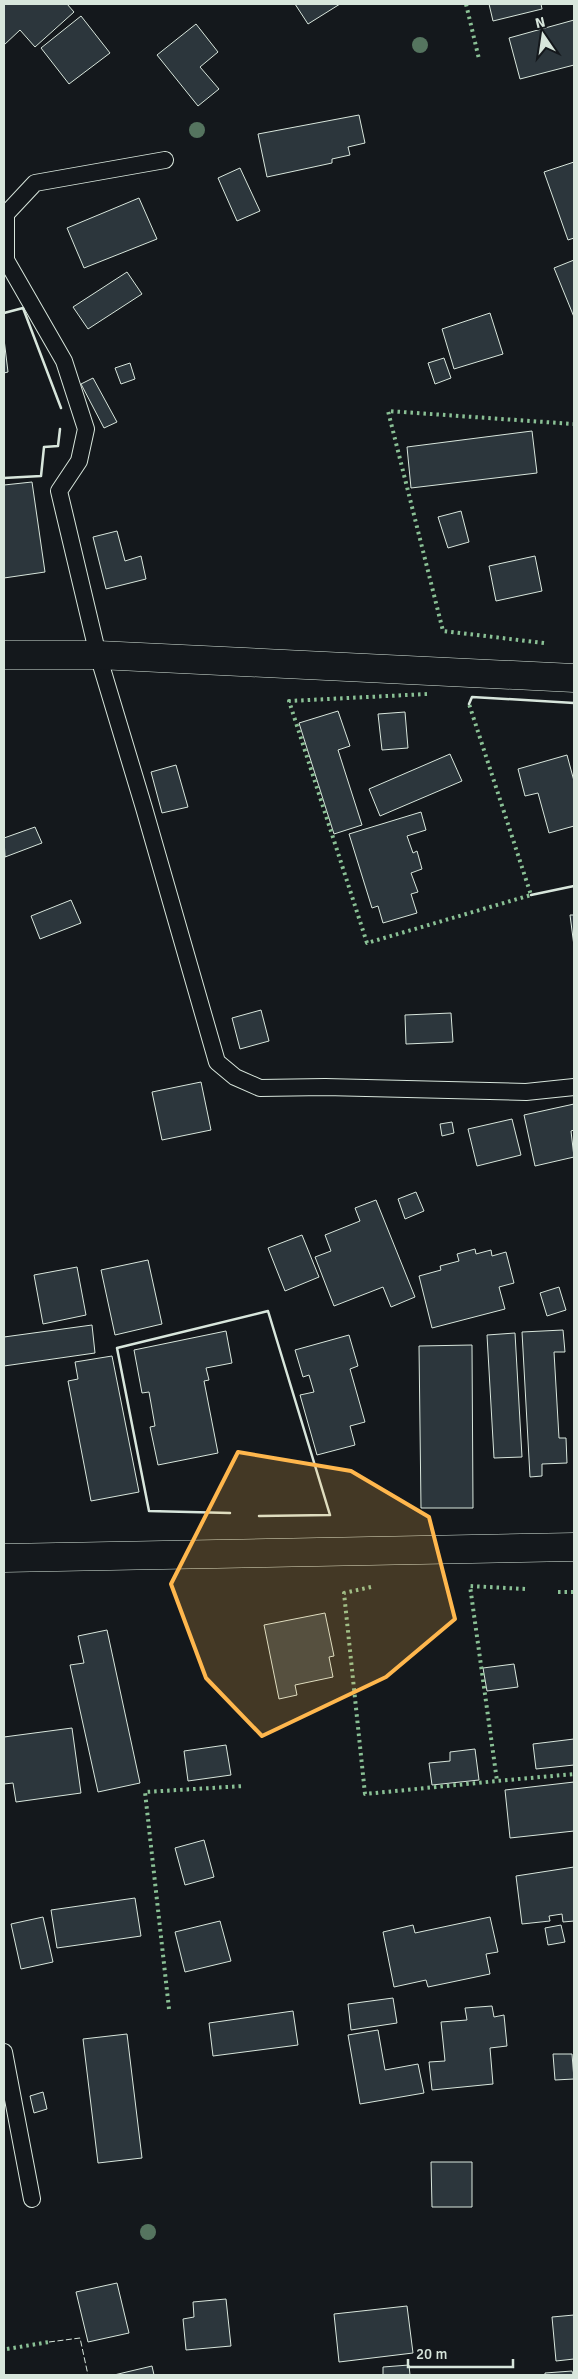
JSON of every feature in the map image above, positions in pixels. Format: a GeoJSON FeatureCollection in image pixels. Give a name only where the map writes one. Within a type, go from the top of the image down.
{"type":"FeatureCollection","features":[{"type":"Feature","properties":{"kind":"street"},"geometry":{"type":"LineString","coordinates":[[4,655],[98,656],[574,678]]}},
{"type":"Feature","properties":{"kind":"street"},"geometry":{"type":"LineString","coordinates":[[4,1558],[574,1547]]}},
{"type":"Feature","properties":{"kind":"lane"},"geometry":{"type":"LineString","coordinates":[[164,160],[35,183],[6,214],[6,260],[64,360],[86,429],[79,461],[59,491],[98,656],[217,1062],[235,1077],[260,1088],[325,1087],[526,1092],[574,1087]]}},
{"type":"Feature","properties":{"kind":"lane"},"geometry":{"type":"LineString","coordinates":[[4,2052],[32,2199]]}},
{"type":"Feature","properties":{"kind":"highlighted area"},"geometry":{"type":"Polygon","coordinates":[[[238,1452],[351,1471],[429,1517],[455,1619],[386,1677],[262,1736],[206,1678],[171,1584],[238,1452]]]}},
{"type":"Feature","properties":{"kind":"building"},"geometry":{"type":"Polygon","coordinates":[[[4,4],[67,4],[74,12],[35,47],[20,30],[4,45],[4,4]]]}},
{"type":"Feature","properties":{"kind":"building"},"geometry":{"type":"Polygon","coordinates":[[[295,4],[340,4],[308,24],[295,4]]]}},
{"type":"Feature","properties":{"kind":"building"},"geometry":{"type":"Polygon","coordinates":[[[489,4],[541,4],[542,9],[493,21],[489,4]]]}},
{"type":"Feature","properties":{"kind":"building"},"geometry":{"type":"Polygon","coordinates":[[[81,16],[110,53],[69,84],[41,48],[81,16]]]}},
{"type":"Feature","properties":{"kind":"building"},"geometry":{"type":"Polygon","coordinates":[[[574,20],[574,65],[520,79],[509,38],[574,20]]]}},
{"type":"Feature","properties":{"kind":"building"},"geometry":{"type":"Polygon","coordinates":[[[196,24],[218,52],[200,67],[219,89],[198,106],[157,55],[196,24]]]}},
{"type":"Feature","properties":{"kind":"building"},"geometry":{"type":"Polygon","coordinates":[[[359,115],[365,143],[348,147],[350,155],[332,159],[332,163],[267,177],[258,134],[359,115]]]}},
{"type":"Feature","properties":{"kind":"building"},"geometry":{"type":"Polygon","coordinates":[[[574,162],[574,238],[568,240],[544,172],[574,162]]]}},
{"type":"Feature","properties":{"kind":"building"},"geometry":{"type":"Polygon","coordinates":[[[240,168],[260,211],[237,221],[218,178],[240,168]]]}},
{"type":"Feature","properties":{"kind":"building"},"geometry":{"type":"Polygon","coordinates":[[[139,198],[157,239],[84,268],[67,228],[139,198]]]}},
{"type":"Feature","properties":{"kind":"building"},"geometry":{"type":"Polygon","coordinates":[[[574,260],[574,317],[554,268],[574,260]]]}},
{"type":"Feature","properties":{"kind":"building"},"geometry":{"type":"Polygon","coordinates":[[[127,272],[142,294],[88,329],[73,307],[127,272]]]}},
{"type":"Feature","properties":{"kind":"building"},"geometry":{"type":"Polygon","coordinates":[[[490,313],[503,354],[454,369],[442,329],[490,313]]]}},
{"type":"Feature","properties":{"kind":"building"},"geometry":{"type":"Polygon","coordinates":[[[4,339],[8,372],[4,373],[4,339]]]}},
{"type":"Feature","properties":{"kind":"building"},"geometry":{"type":"Polygon","coordinates":[[[444,358],[451,378],[435,384],[428,363],[444,358]]]}},
{"type":"Feature","properties":{"kind":"building"},"geometry":{"type":"Polygon","coordinates":[[[130,363],[135,379],[121,384],[115,368],[130,363]]]}},
{"type":"Feature","properties":{"kind":"building"},"geometry":{"type":"Polygon","coordinates":[[[93,378],[117,422],[104,428],[81,384],[93,378]]]}},
{"type":"Feature","properties":{"kind":"building"},"geometry":{"type":"Polygon","coordinates":[[[532,431],[537,473],[411,488],[407,447],[532,431]]]}},
{"type":"Feature","properties":{"kind":"building"},"geometry":{"type":"Polygon","coordinates":[[[32,482],[45,572],[4,578],[4,485],[32,482]]]}},
{"type":"Feature","properties":{"kind":"building"},"geometry":{"type":"Polygon","coordinates":[[[461,511],[469,542],[448,548],[438,517],[461,511]]]}},
{"type":"Feature","properties":{"kind":"building"},"geometry":{"type":"Polygon","coordinates":[[[117,531],[125,561],[141,556],[146,579],[106,589],[93,537],[117,531]]]}},
{"type":"Feature","properties":{"kind":"building"},"geometry":{"type":"Polygon","coordinates":[[[535,556],[542,591],[496,601],[489,566],[535,556]]]}},
{"type":"Feature","properties":{"kind":"building"},"geometry":{"type":"Polygon","coordinates":[[[338,711],[350,746],[338,750],[362,825],[334,834],[299,723],[338,711]]]}},
{"type":"Feature","properties":{"kind":"building"},"geometry":{"type":"Polygon","coordinates":[[[405,712],[408,748],[382,750],[378,714],[405,712]]]}},
{"type":"Feature","properties":{"kind":"building"},"geometry":{"type":"Polygon","coordinates":[[[450,754],[462,781],[380,816],[369,789],[450,754]]]}},
{"type":"Feature","properties":{"kind":"building"},"geometry":{"type":"Polygon","coordinates":[[[567,755],[574,781],[574,826],[549,833],[538,793],[525,796],[518,769],[567,755]]]}},
{"type":"Feature","properties":{"kind":"building"},"geometry":{"type":"Polygon","coordinates":[[[176,765],[188,807],[162,813],[151,772],[176,765]]]}},
{"type":"Feature","properties":{"kind":"building"},"geometry":{"type":"Polygon","coordinates":[[[421,812],[426,830],[407,836],[413,853],[417,851],[422,869],[411,873],[418,892],[411,894],[417,913],[383,923],[378,906],[372,908],[349,834],[421,812]]]}},
{"type":"Feature","properties":{"kind":"building"},"geometry":{"type":"Polygon","coordinates":[[[35,827],[42,843],[5,857],[4,838],[35,827]]]}},
{"type":"Feature","properties":{"kind":"building"},"geometry":{"type":"Polygon","coordinates":[[[71,900],[81,923],[40,939],[31,916],[71,900]]]}},
{"type":"Feature","properties":{"kind":"building"},"geometry":{"type":"Polygon","coordinates":[[[570,915],[574,915],[574,946],[570,915]]]}},
{"type":"Feature","properties":{"kind":"building"},"geometry":{"type":"Polygon","coordinates":[[[261,1010],[269,1041],[240,1049],[232,1018],[261,1010]]]}},
{"type":"Feature","properties":{"kind":"building"},"geometry":{"type":"Polygon","coordinates":[[[451,1013],[453,1042],[406,1044],[405,1015],[451,1013]]]}},
{"type":"Feature","properties":{"kind":"building"},"geometry":{"type":"Polygon","coordinates":[[[201,1082],[211,1130],[162,1140],[152,1092],[201,1082]]]}},
{"type":"Feature","properties":{"kind":"building"},"geometry":{"type":"Polygon","coordinates":[[[574,1104],[574,1130],[571,1131],[574,1157],[535,1166],[524,1115],[574,1104]]]}},
{"type":"Feature","properties":{"kind":"building"},"geometry":{"type":"Polygon","coordinates":[[[512,1119],[521,1155],[477,1166],[468,1129],[512,1119]]]}},
{"type":"Feature","properties":{"kind":"building"},"geometry":{"type":"Polygon","coordinates":[[[452,1122],[454,1133],[442,1136],[440,1124],[452,1122]]]}},
{"type":"Feature","properties":{"kind":"building"},"geometry":{"type":"Polygon","coordinates":[[[416,1192],[424,1211],[405,1219],[398,1199],[416,1192]]]}},
{"type":"Feature","properties":{"kind":"building"},"geometry":{"type":"Polygon","coordinates":[[[376,1200],[415,1297],[391,1307],[383,1287],[334,1306],[315,1257],[331,1251],[325,1235],[360,1221],[355,1208],[376,1200]]]}},
{"type":"Feature","properties":{"kind":"building"},"geometry":{"type":"Polygon","coordinates":[[[302,1235],[319,1277],[285,1291],[268,1248],[302,1235]]]}},
{"type":"Feature","properties":{"kind":"building"},"geometry":{"type":"Polygon","coordinates":[[[475,1249],[476,1254],[491,1250],[492,1256],[506,1252],[514,1283],[499,1287],[505,1309],[432,1328],[419,1276],[441,1270],[440,1266],[459,1261],[457,1254],[475,1249]]]}},
{"type":"Feature","properties":{"kind":"building"},"geometry":{"type":"Polygon","coordinates":[[[148,1260],[162,1324],[115,1335],[101,1270],[148,1260]]]}},
{"type":"Feature","properties":{"kind":"building"},"geometry":{"type":"Polygon","coordinates":[[[77,1267],[86,1315],[43,1324],[34,1275],[77,1267]]]}},
{"type":"Feature","properties":{"kind":"building"},"geometry":{"type":"Polygon","coordinates":[[[559,1287],[566,1310],[547,1316],[540,1293],[559,1287]]]}},
{"type":"Feature","properties":{"kind":"building"},"geometry":{"type":"Polygon","coordinates":[[[92,1325],[95,1353],[4,1366],[4,1337],[92,1325]]]}},
{"type":"Feature","properties":{"kind":"building"},"geometry":{"type":"Polygon","coordinates":[[[563,1330],[565,1352],[554,1352],[559,1438],[566,1438],[567,1463],[542,1464],[542,1476],[530,1477],[522,1332],[563,1330]]]}},
{"type":"Feature","properties":{"kind":"building"},"geometry":{"type":"Polygon","coordinates":[[[226,1331],[232,1363],[206,1368],[209,1380],[204,1381],[218,1453],[158,1465],[150,1427],[155,1426],[149,1392],[142,1393],[134,1350],[226,1331]]]}},
{"type":"Feature","properties":{"kind":"building"},"geometry":{"type":"Polygon","coordinates":[[[515,1333],[522,1457],[494,1458],[487,1335],[515,1333]]]}},
{"type":"Feature","properties":{"kind":"building"},"geometry":{"type":"Polygon","coordinates":[[[349,1335],[358,1366],[350,1369],[365,1422],[350,1426],[355,1445],[317,1455],[300,1395],[314,1392],[309,1375],[303,1377],[295,1350],[349,1335]]]}},
{"type":"Feature","properties":{"kind":"building"},"geometry":{"type":"Polygon","coordinates":[[[472,1345],[473,1508],[421,1508],[419,1346],[472,1345]]]}},
{"type":"Feature","properties":{"kind":"building"},"geometry":{"type":"Polygon","coordinates":[[[112,1356],[139,1492],[91,1501],[68,1381],[78,1379],[75,1362],[112,1356]]]}},
{"type":"Feature","properties":{"kind":"building"},"geometry":{"type":"Polygon","coordinates":[[[325,1613],[334,1656],[329,1657],[333,1677],[295,1685],[297,1695],[279,1699],[264,1625],[325,1613]]]}},
{"type":"Feature","properties":{"kind":"building"},"geometry":{"type":"Polygon","coordinates":[[[107,1630],[140,1783],[98,1792],[70,1665],[84,1663],[78,1636],[107,1630]]]}},
{"type":"Feature","properties":{"kind":"building"},"geometry":{"type":"Polygon","coordinates":[[[514,1664],[518,1687],[487,1691],[483,1668],[514,1664]]]}},
{"type":"Feature","properties":{"kind":"building"},"geometry":{"type":"Polygon","coordinates":[[[72,1728],[81,1793],[16,1802],[13,1783],[4,1784],[4,1737],[72,1728]]]}},
{"type":"Feature","properties":{"kind":"building"},"geometry":{"type":"Polygon","coordinates":[[[574,1739],[574,1765],[536,1769],[533,1744],[574,1739]]]}},
{"type":"Feature","properties":{"kind":"building"},"geometry":{"type":"Polygon","coordinates":[[[226,1745],[231,1775],[188,1781],[184,1751],[226,1745]]]}},
{"type":"Feature","properties":{"kind":"building"},"geometry":{"type":"Polygon","coordinates":[[[475,1749],[479,1780],[432,1785],[429,1763],[450,1761],[450,1752],[475,1749]]]}},
{"type":"Feature","properties":{"kind":"building"},"geometry":{"type":"Polygon","coordinates":[[[574,1782],[574,1831],[510,1838],[505,1790],[574,1782]]]}},
{"type":"Feature","properties":{"kind":"building"},"geometry":{"type":"Polygon","coordinates":[[[204,1840],[214,1877],[185,1885],[175,1848],[204,1840]]]}},
{"type":"Feature","properties":{"kind":"building"},"geometry":{"type":"Polygon","coordinates":[[[574,1867],[574,1921],[563,1922],[562,1914],[549,1916],[550,1921],[522,1924],[516,1876],[574,1867]]]}},
{"type":"Feature","properties":{"kind":"building"},"geometry":{"type":"Polygon","coordinates":[[[135,1898],[141,1936],[57,1948],[51,1910],[135,1898]]]}},
{"type":"Feature","properties":{"kind":"building"},"geometry":{"type":"Polygon","coordinates":[[[43,1917],[53,1962],[21,1969],[11,1924],[43,1917]]]}},
{"type":"Feature","properties":{"kind":"building"},"geometry":{"type":"Polygon","coordinates":[[[490,1917],[498,1952],[486,1954],[490,1974],[428,1987],[426,1980],[394,1987],[383,1932],[413,1925],[415,1933],[490,1917]]]}},
{"type":"Feature","properties":{"kind":"building"},"geometry":{"type":"Polygon","coordinates":[[[220,1921],[231,1961],[185,1972],[175,1932],[220,1921]]]}},
{"type":"Feature","properties":{"kind":"building"},"geometry":{"type":"Polygon","coordinates":[[[561,1925],[565,1942],[548,1945],[545,1928],[561,1925]]]}},
{"type":"Feature","properties":{"kind":"building"},"geometry":{"type":"Polygon","coordinates":[[[393,1998],[397,2023],[351,2030],[348,2004],[393,1998]]]}},
{"type":"Feature","properties":{"kind":"building"},"geometry":{"type":"Polygon","coordinates":[[[492,2006],[494,2017],[504,2015],[507,2046],[490,2048],[493,2084],[432,2090],[429,2062],[445,2061],[441,2022],[467,2020],[465,2008],[492,2006]]]}},
{"type":"Feature","properties":{"kind":"building"},"geometry":{"type":"Polygon","coordinates":[[[293,2011],[298,2045],[213,2056],[209,2023],[293,2011]]]}},
{"type":"Feature","properties":{"kind":"building"},"geometry":{"type":"Polygon","coordinates":[[[378,2030],[385,2070],[418,2064],[424,2093],[360,2104],[348,2035],[378,2030]]]}},
{"type":"Feature","properties":{"kind":"building"},"geometry":{"type":"Polygon","coordinates":[[[127,2034],[142,2158],[98,2163],[83,2039],[127,2034]]]}},
{"type":"Feature","properties":{"kind":"building"},"geometry":{"type":"Polygon","coordinates":[[[553,2054],[572,2054],[574,2079],[555,2080],[553,2054]]]}},
{"type":"Feature","properties":{"kind":"building"},"geometry":{"type":"Polygon","coordinates":[[[43,2092],[47,2109],[34,2113],[30,2096],[43,2092]]]}},
{"type":"Feature","properties":{"kind":"building"},"geometry":{"type":"Polygon","coordinates":[[[431,2162],[472,2162],[472,2207],[432,2207],[431,2162]]]}},
{"type":"Feature","properties":{"kind":"building"},"geometry":{"type":"Polygon","coordinates":[[[117,2283],[129,2333],[88,2342],[76,2292],[117,2283]]]}},
{"type":"Feature","properties":{"kind":"building"},"geometry":{"type":"Polygon","coordinates":[[[226,2299],[231,2346],[186,2350],[183,2319],[194,2317],[193,2302],[226,2299]]]}},
{"type":"Feature","properties":{"kind":"building"},"geometry":{"type":"Polygon","coordinates":[[[407,2306],[413,2353],[339,2362],[334,2314],[407,2306]]]}},
{"type":"Feature","properties":{"kind":"building"},"geometry":{"type":"Polygon","coordinates":[[[574,2315],[574,2359],[556,2361],[552,2317],[574,2315]]]}},
{"type":"Feature","properties":{"kind":"building"},"geometry":{"type":"Polygon","coordinates":[[[409,2365],[410,2375],[383,2375],[383,2367],[409,2365]]]}},
{"type":"Feature","properties":{"kind":"building"},"geometry":{"type":"Polygon","coordinates":[[[152,2366],[154,2375],[114,2375],[152,2366]]]}},
{"type":"Feature","properties":{"kind":"building"},"geometry":{"type":"Polygon","coordinates":[[[572,2371],[573,2375],[545,2375],[545,2373],[572,2371]]]}},
{"type":"Feature","properties":{"kind":"hedge"},"geometry":{"type":"LineString","coordinates":[[466,4],[479,59]]}},
{"type":"Feature","properties":{"kind":"hedge"},"geometry":{"type":"LineString","coordinates":[[544,643],[443,631],[388,411],[573,424]]}},
{"type":"Feature","properties":{"kind":"hedge"},"geometry":{"type":"LineString","coordinates":[[427,694],[289,701],[367,943],[531,895],[469,704]]}},
{"type":"Feature","properties":{"kind":"hedge"},"geometry":{"type":"LineString","coordinates":[[525,1589],[470,1586],[497,1781],[574,1774]]}},
{"type":"Feature","properties":{"kind":"hedge"},"geometry":{"type":"LineString","coordinates":[[371,1587],[344,1593],[365,1794],[497,1781]]}},
{"type":"Feature","properties":{"kind":"hedge"},"geometry":{"type":"LineString","coordinates":[[558,1592],[574,1592]]}},
{"type":"Feature","properties":{"kind":"hedge"},"geometry":{"type":"LineString","coordinates":[[169,2009],[145,1792],[244,1786]]}},
{"type":"Feature","properties":{"kind":"hedge"},"geometry":{"type":"LineString","coordinates":[[7,2349],[49,2342]]}},
{"type":"Feature","properties":{"kind":"fence"},"geometry":{"type":"LineString","coordinates":[[49,2342],[80,2338],[88,2375]]}},
{"type":"Feature","properties":{"kind":"wall"},"geometry":{"type":"LineString","coordinates":[[4,313],[23,308],[61,408]]}},
{"type":"Feature","properties":{"kind":"wall"},"geometry":{"type":"LineString","coordinates":[[4,478],[41,476],[44,447],[58,446],[60,429]]}},
{"type":"Feature","properties":{"kind":"wall"},"geometry":{"type":"LineString","coordinates":[[469,704],[472,697],[574,703]]}},
{"type":"Feature","properties":{"kind":"wall"},"geometry":{"type":"LineString","coordinates":[[531,895],[574,886]]}},
{"type":"Feature","properties":{"kind":"wall"},"geometry":{"type":"LineString","coordinates":[[230,1513],[149,1511],[117,1348],[268,1311],[330,1515],[259,1516]]}}]}
